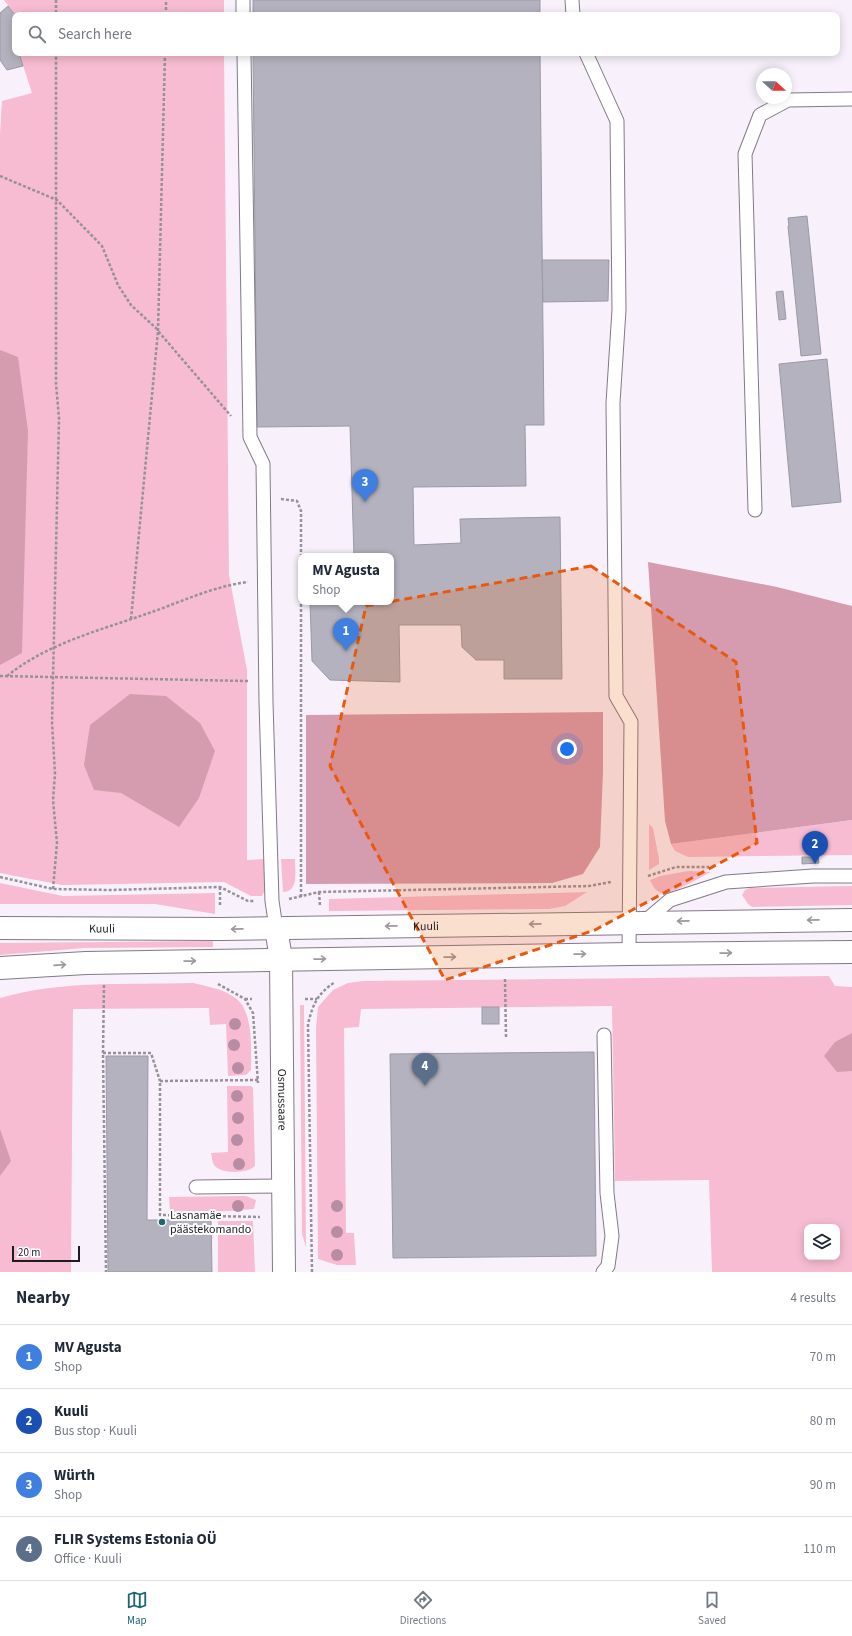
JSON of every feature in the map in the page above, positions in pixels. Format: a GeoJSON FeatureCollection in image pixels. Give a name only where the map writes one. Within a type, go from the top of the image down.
{"type":"FeatureCollection","features":[{"type":"Feature","properties":{"kind":"main road"},"geometry":{"type":"LineString","coordinates":[[0,917],[25,928]]}},
{"type":"Feature","properties":{"kind":"main road","name":"Kuuli"},"geometry":{"type":"LineString","coordinates":[[0,928],[220,930],[637,922],[852,920]]}},
{"type":"Feature","properties":{"kind":"main road","name":"Osmussaare"},"geometry":{"type":"LineString","coordinates":[[276,928],[281,960],[284,1272]]}},
{"type":"Feature","properties":{"kind":"main road"},"geometry":{"type":"LineString","coordinates":[[0,980],[11,968],[86,963],[852,952]]}},
{"type":"Feature","properties":{"kind":"lane"},"geometry":{"type":"LineString","coordinates":[[243,0],[243,12]]}},
{"type":"Feature","properties":{"kind":"lane"},"geometry":{"type":"LineString","coordinates":[[572,0],[573,12]]}},
{"type":"Feature","properties":{"kind":"lane"},"geometry":{"type":"LineString","coordinates":[[244,56],[250,438],[263,464],[266,682],[272,901],[276,928]]}},
{"type":"Feature","properties":{"kind":"lane"},"geometry":{"type":"LineString","coordinates":[[587,56],[617,121],[619,310],[613,403],[616,696],[631,722],[630,878],[637,922],[630,954]]}},
{"type":"Feature","properties":{"kind":"lane"},"geometry":{"type":"LineString","coordinates":[[755,510],[745,154],[760,115],[788,100],[852,99]]}},
{"type":"Feature","properties":{"kind":"lane"},"geometry":{"type":"LineString","coordinates":[[637,922],[670,900],[726,882],[813,876],[852,876]]}},
{"type":"Feature","properties":{"kind":"lane"},"geometry":{"type":"LineString","coordinates":[[602,1272],[608,1266],[612,1236],[607,1193],[604,1035]]}},
{"type":"Feature","properties":{"kind":"lane"},"geometry":{"type":"LineString","coordinates":[[196,1187],[283,1186]]}},
{"type":"Feature","properties":{"kind":"path"},"geometry":{"type":"LineString","coordinates":[[56,0],[56,12]]}},
{"type":"Feature","properties":{"kind":"path"},"geometry":{"type":"LineString","coordinates":[[166,0],[166,12]]}},
{"type":"Feature","properties":{"kind":"path"},"geometry":{"type":"LineString","coordinates":[[53,889],[55,849],[57,843],[53,800],[55,774],[52,722],[59,418],[56,384],[56,56]]}},
{"type":"Feature","properties":{"kind":"path"},"geometry":{"type":"LineString","coordinates":[[131,620],[158,330],[165,56]]}},
{"type":"Feature","properties":{"kind":"path"},"geometry":{"type":"LineString","coordinates":[[0,176],[57,200],[102,246],[118,284],[131,305],[158,330],[250,438]]}},
{"type":"Feature","properties":{"kind":"path"},"geometry":{"type":"LineString","coordinates":[[264,497],[297,501],[301,511],[301,553]]}},
{"type":"Feature","properties":{"kind":"path"},"geometry":{"type":"LineString","coordinates":[[7,676],[25,661],[54,647],[216,589],[245,582],[265,581]]}},
{"type":"Feature","properties":{"kind":"path"},"geometry":{"type":"LineString","coordinates":[[301,605],[301,898]]}},
{"type":"Feature","properties":{"kind":"path"},"geometry":{"type":"LineString","coordinates":[[0,676],[266,682]]}},
{"type":"Feature","properties":{"kind":"path"},"geometry":{"type":"LineString","coordinates":[[0,877],[53,889],[110,890],[220,887],[248,901],[272,901],[301,898],[319,892],[589,886],[630,878],[654,876],[676,868],[715,867]]}},
{"type":"Feature","properties":{"kind":"path"},"geometry":{"type":"LineString","coordinates":[[220,887],[220,908]]}},
{"type":"Feature","properties":{"kind":"path"},"geometry":{"type":"LineString","coordinates":[[505,974],[506,1037]]}},
{"type":"Feature","properties":{"kind":"path"},"geometry":{"type":"LineString","coordinates":[[104,979],[103,1054],[106,1272]]}},
{"type":"Feature","properties":{"kind":"path"},"geometry":{"type":"LineString","coordinates":[[312,1272],[308,1024],[312,1005],[327,988],[338,980]]}},
{"type":"Feature","properties":{"kind":"path"},"geometry":{"type":"LineString","coordinates":[[216,982],[245,999],[253,1013],[258,1087]]}},
{"type":"Feature","properties":{"kind":"path"},"geometry":{"type":"LineString","coordinates":[[326,984],[327,988]]}},
{"type":"Feature","properties":{"kind":"path"},"geometry":{"type":"LineString","coordinates":[[245,999],[252,999]]}},
{"type":"Feature","properties":{"kind":"path"},"geometry":{"type":"LineString","coordinates":[[305,999],[317,999]]}},
{"type":"Feature","properties":{"kind":"path"},"geometry":{"type":"LineString","coordinates":[[103,1054],[151,1053],[160,1081],[160,1215],[260,1216]]}},
{"type":"Feature","properties":{"kind":"path"},"geometry":{"type":"LineString","coordinates":[[160,1081],[258,1080]]}},
{"type":"Feature","properties":{"kind":"path"},"geometry":{"type":"LineString","coordinates":[[260,1186],[260,1224]]}},
{"type":"Feature","properties":{"kind":"highlighted area"},"geometry":{"type":"Polygon","coordinates":[[[591,566],[736,662],[757,843],[595,930],[445,980],[330,766],[366,606],[591,566]]]}},
{"type":"Feature","properties":{"kind":"shaded area"},"geometry":{"type":"Polygon","coordinates":[[[4,0],[224,0],[224,12],[13,12],[4,0]]]}},
{"type":"Feature","properties":{"kind":"shaded area"},"geometry":{"type":"Polygon","coordinates":[[[20,56],[224,56],[229,575],[247,670],[247,860],[264,859],[265,890],[262,896],[251,896],[224,882],[62,885],[0,873],[0,134],[2,101],[32,93],[20,56]]]}},
{"type":"Feature","properties":{"kind":"shaded area"},"geometry":{"type":"Polygon","coordinates":[[[0,350],[18,357],[28,431],[22,653],[0,665],[0,350]]]}},
{"type":"Feature","properties":{"kind":"shaded area"},"geometry":{"type":"Polygon","coordinates":[[[648,562],[777,587],[852,606],[852,820],[671,844],[665,821],[648,562]]]}},
{"type":"Feature","properties":{"kind":"shaded area"},"geometry":{"type":"Polygon","coordinates":[[[130,694],[166,696],[200,723],[215,751],[199,798],[179,827],[121,793],[94,790],[84,765],[90,725],[130,694]]]}},
{"type":"Feature","properties":{"kind":"shaded area"},"geometry":{"type":"Polygon","coordinates":[[[603,712],[603,772],[600,847],[583,874],[552,883],[306,884],[306,715],[603,712]]]}},
{"type":"Feature","properties":{"kind":"shaded area"},"geometry":{"type":"Polygon","coordinates":[[[852,820],[852,855],[688,857],[675,851],[671,844],[852,820]]]}},
{"type":"Feature","properties":{"kind":"shaded area"},"geometry":{"type":"Polygon","coordinates":[[[649,824],[653,828],[659,864],[649,870],[649,824]]]}},
{"type":"Feature","properties":{"kind":"shaded area"},"geometry":{"type":"Polygon","coordinates":[[[281,859],[295,859],[294,885],[292,889],[283,892],[281,859]]]}},
{"type":"Feature","properties":{"kind":"shaded area"},"geometry":{"type":"Polygon","coordinates":[[[688,871],[711,872],[668,893],[663,893],[657,890],[650,880],[660,876],[688,871]]]}},
{"type":"Feature","properties":{"kind":"shaded area"},"geometry":{"type":"Polygon","coordinates":[[[0,883],[63,896],[215,893],[215,914],[155,904],[0,904],[0,883]]]}},
{"type":"Feature","properties":{"kind":"shaded area"},"geometry":{"type":"Polygon","coordinates":[[[852,886],[852,905],[752,907],[742,895],[745,890],[750,888],[852,886]]]}},
{"type":"Feature","properties":{"kind":"shaded area"},"geometry":{"type":"Polygon","coordinates":[[[587,892],[565,906],[549,909],[329,911],[329,899],[587,892]]]}},
{"type":"Feature","properties":{"kind":"shaded area"},"geometry":{"type":"Polygon","coordinates":[[[213,941],[213,947],[84,948],[0,955],[0,943],[213,941]]]}},
{"type":"Feature","properties":{"kind":"shaded area"},"geometry":{"type":"Polygon","coordinates":[[[829,976],[835,986],[852,987],[852,1272],[712,1272],[709,1180],[615,1181],[612,1006],[361,1009],[359,1027],[344,1028],[346,1233],[354,1233],[356,1265],[337,1265],[318,1259],[316,1029],[318,1007],[333,990],[348,983],[363,981],[829,976]]]}},
{"type":"Feature","properties":{"kind":"shaded area"},"geometry":{"type":"Polygon","coordinates":[[[193,983],[225,992],[234,997],[240,1003],[245,1011],[250,1030],[251,1070],[246,1075],[228,1076],[226,1024],[210,1025],[209,1008],[73,1009],[71,1272],[0,1272],[0,998],[47,988],[96,984],[193,983]]]}},
{"type":"Feature","properties":{"kind":"shaded area"},"geometry":{"type":"Polygon","coordinates":[[[300,1005],[304,1005],[306,1247],[302,1234],[300,1005]]]}},
{"type":"Feature","properties":{"kind":"shaded area"},"geometry":{"type":"Polygon","coordinates":[[[852,1033],[852,1071],[837,1072],[824,1056],[835,1042],[852,1033]]]}},
{"type":"Feature","properties":{"kind":"shaded area"},"geometry":{"type":"Polygon","coordinates":[[[227,1086],[251,1086],[253,1088],[255,1166],[241,1172],[222,1170],[217,1168],[212,1161],[211,1153],[228,1152],[227,1086]]]}},
{"type":"Feature","properties":{"kind":"shaded area"},"geometry":{"type":"Polygon","coordinates":[[[0,1129],[11,1161],[0,1176],[0,1129]]]}},
{"type":"Feature","properties":{"kind":"shaded area"},"geometry":{"type":"Polygon","coordinates":[[[246,1196],[256,1200],[254,1209],[170,1212],[169,1197],[246,1196]]]}},
{"type":"Feature","properties":{"kind":"shaded area"},"geometry":{"type":"Polygon","coordinates":[[[218,1221],[253,1221],[255,1272],[218,1272],[218,1221]]]}},
{"type":"Feature","properties":{"kind":"building"},"geometry":{"type":"Polygon","coordinates":[[[253,0],[540,0],[540,12],[253,12],[253,0]]]}},
{"type":"Feature","properties":{"kind":"building"},"geometry":{"type":"Polygon","coordinates":[[[8,6],[13,12],[12,56],[20,56],[23,66],[7,70],[0,60],[0,13],[8,6]]]}},
{"type":"Feature","properties":{"kind":"building"},"geometry":{"type":"Polygon","coordinates":[[[253,56],[540,56],[544,425],[525,425],[526,486],[413,487],[414,545],[461,543],[460,519],[560,517],[562,679],[504,679],[504,660],[476,660],[462,647],[461,625],[399,625],[400,682],[330,680],[312,661],[310,605],[394,605],[394,553],[354,553],[350,426],[257,427],[253,56]]]}},
{"type":"Feature","properties":{"kind":"building"},"geometry":{"type":"Polygon","coordinates":[[[807,216],[821,354],[801,356],[788,218],[807,216]]]}},
{"type":"Feature","properties":{"kind":"building"},"geometry":{"type":"Polygon","coordinates":[[[542,260],[609,260],[608,301],[543,302],[542,260]]]}},
{"type":"Feature","properties":{"kind":"building"},"geometry":{"type":"Polygon","coordinates":[[[783,291],[786,319],[779,320],[776,292],[783,291]]]}},
{"type":"Feature","properties":{"kind":"building"},"geometry":{"type":"Polygon","coordinates":[[[827,359],[841,502],[792,507],[779,364],[827,359]]]}},
{"type":"Feature","properties":{"kind":"building"},"geometry":{"type":"Polygon","coordinates":[[[802,857],[818,857],[819,863],[802,864],[802,857]]]}},
{"type":"Feature","properties":{"kind":"building"},"geometry":{"type":"Polygon","coordinates":[[[482,1007],[499,1007],[499,1024],[482,1024],[482,1007]]]}},
{"type":"Feature","properties":{"kind":"building"},"geometry":{"type":"Polygon","coordinates":[[[594,1052],[596,1256],[393,1258],[390,1054],[594,1052]]]}},
{"type":"Feature","properties":{"kind":"building"},"geometry":{"type":"Polygon","coordinates":[[[106,1056],[148,1056],[147,1220],[211,1220],[212,1272],[108,1272],[106,1056]]]}},
{"type":"Feature","properties":{"kind":"place","name":"Würth"},"geometry":{"type":"Point","coordinates":[365,502]}},
{"type":"Feature","properties":{"kind":"place","name":"MV Agusta"},"geometry":{"type":"Point","coordinates":[346,651]}},
{"type":"Feature","properties":{"kind":"place","name":"Kuuli"},"geometry":{"type":"Point","coordinates":[815,864]}},
{"type":"Feature","properties":{"kind":"place","name":"FLIR Systems Estonia OÜ"},"geometry":{"type":"Point","coordinates":[425,1086]}},
{"type":"Feature","properties":{"kind":"place","name":"Lasnamäe päästekomando"},"geometry":{"type":"Point","coordinates":[162,1222]}}]}
